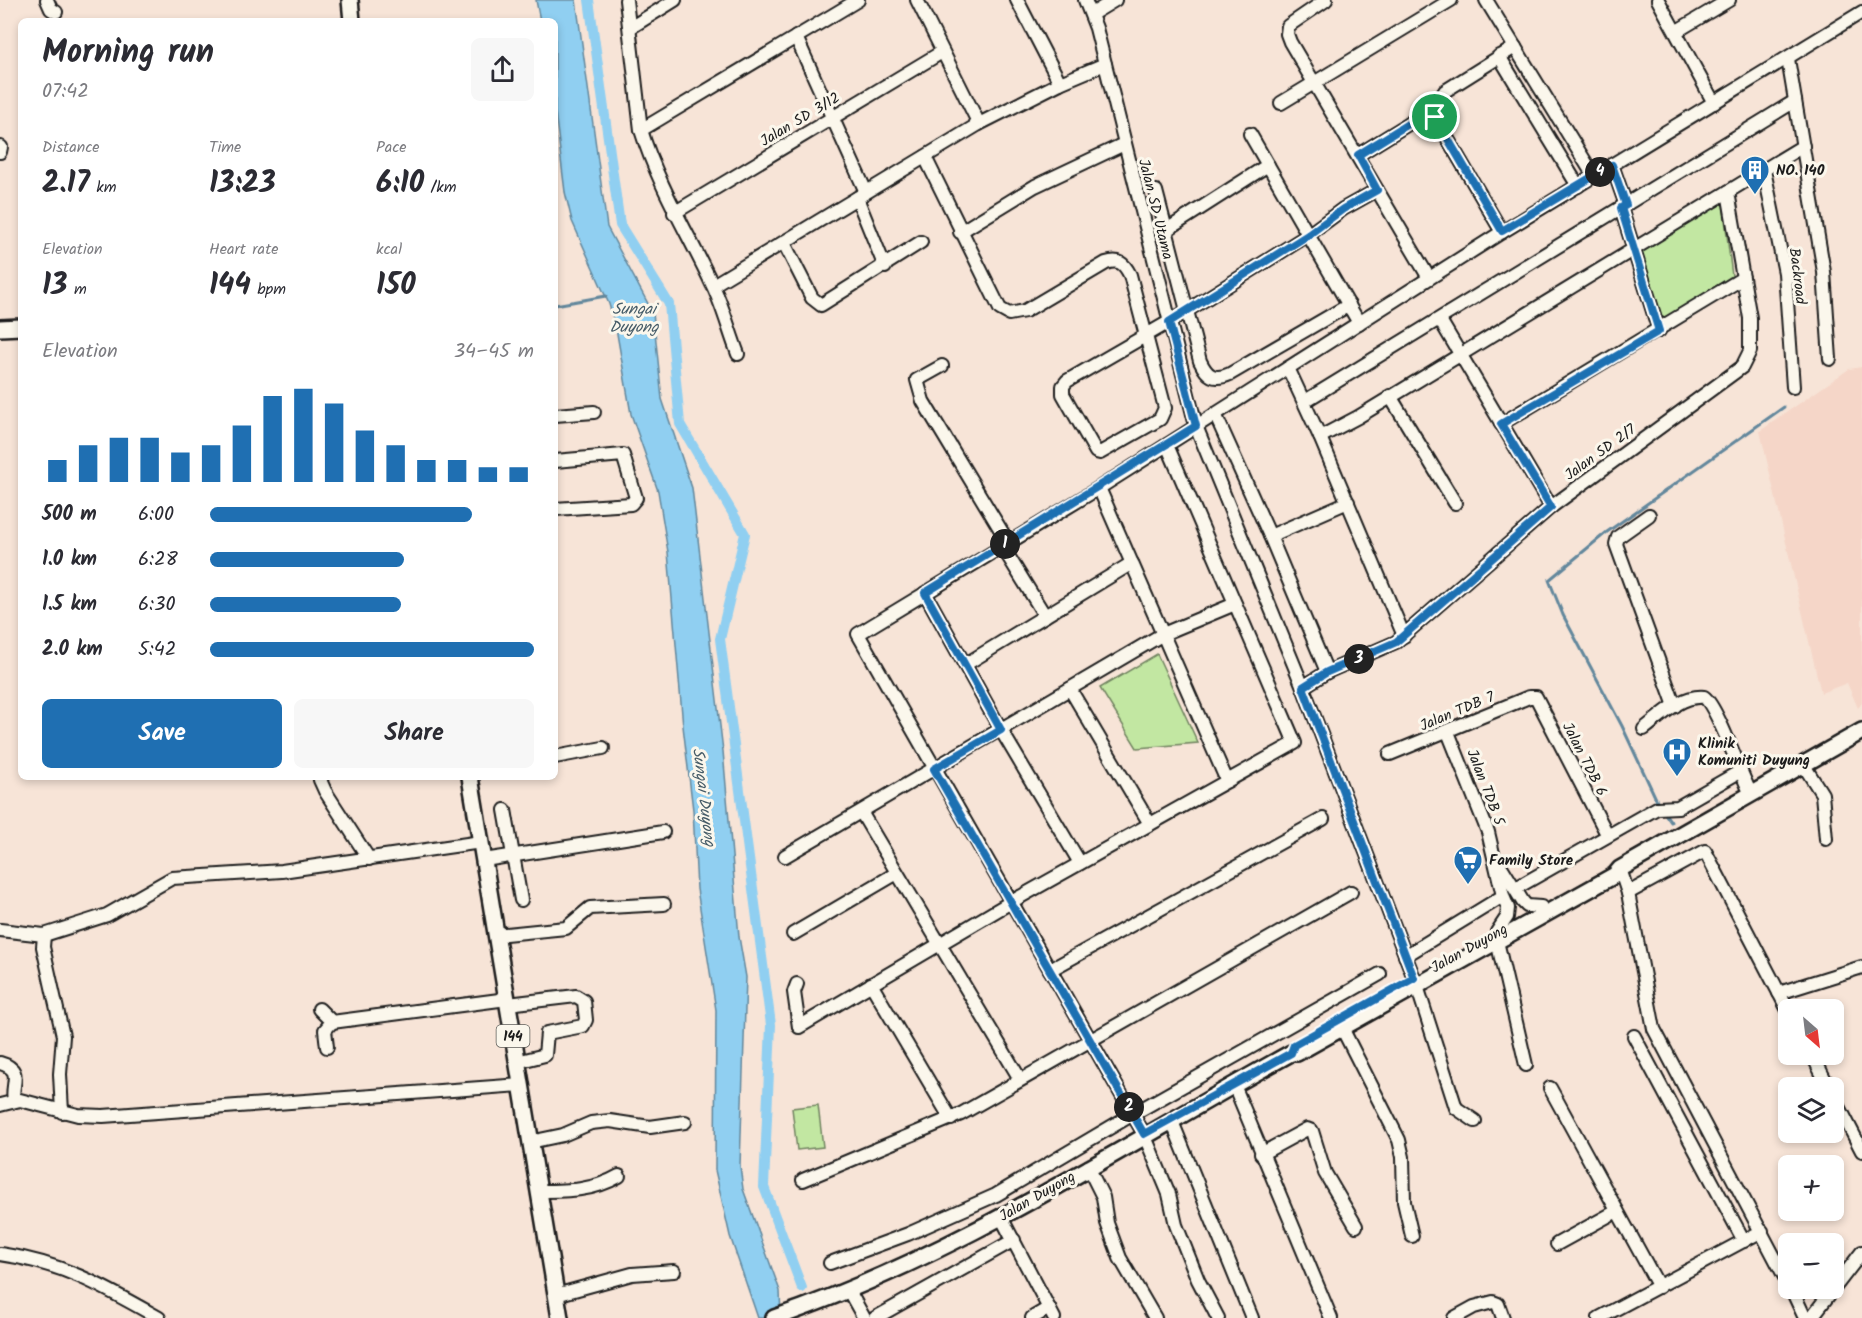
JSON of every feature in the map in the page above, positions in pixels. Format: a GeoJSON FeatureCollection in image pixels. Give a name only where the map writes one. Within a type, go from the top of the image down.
{"type":"FeatureCollection","features":[{"type":"Feature","properties":{"kind":"main road"},"geometry":{"type":"LineString","coordinates":[[352,18],[353,0]]}},
{"type":"Feature","properties":{"kind":"main road"},"geometry":{"type":"LineString","coordinates":[[0,328],[18,327]]}},
{"type":"Feature","properties":{"kind":"main road","name":"Jalan Duyong"},"geometry":{"type":"LineString","coordinates":[[1291,1053],[1294,1045],[1616,875],[1620,869],[1862,731]]}},
{"type":"Feature","properties":{"kind":"main road","name":"144"},"geometry":{"type":"LineString","coordinates":[[471,780],[559,1311]]}},
{"type":"Feature","properties":{"kind":"main road","name":"Jalan Duyong"},"geometry":{"type":"LineString","coordinates":[[1497,936],[1541,907],[1612,867],[1620,869]]}},
{"type":"Feature","properties":{"kind":"main road","name":"Jalan Duyong"},"geometry":{"type":"LineString","coordinates":[[774,1318],[849,1291],[1001,1217],[1234,1084],[1342,1028],[1415,982]]}},
{"type":"Feature","properties":{"kind":"street"},"geometry":{"type":"LineString","coordinates":[[47,0],[51,9],[56,12]]}},
{"type":"Feature","properties":{"kind":"street"},"geometry":{"type":"LineString","coordinates":[[626,0],[641,130],[674,213],[712,285],[738,354]]}},
{"type":"Feature","properties":{"kind":"street"},"geometry":{"type":"LineString","coordinates":[[630,28],[675,0]]}},
{"type":"Feature","properties":{"kind":"street"},"geometry":{"type":"LineString","coordinates":[[641,130],[858,0]]}},
{"type":"Feature","properties":{"kind":"street"},"geometry":{"type":"LineString","coordinates":[[917,0],[979,124]]}},
{"type":"Feature","properties":{"kind":"street"},"geometry":{"type":"LineString","coordinates":[[1017,0],[1060,82]]}},
{"type":"Feature","properties":{"kind":"street","name":"Jalan SD Utama"},"geometry":{"type":"LineString","coordinates":[[1085,0],[1092,14],[1196,426],[1303,687],[1415,982],[1456,1108],[1475,1121]]}},
{"type":"Feature","properties":{"kind":"street"},"geometry":{"type":"LineString","coordinates":[[1092,14],[1115,0]]}},
{"type":"Feature","properties":{"kind":"street"},"geometry":{"type":"LineString","coordinates":[[1326,0],[1294,20],[1288,26],[1287,34],[1429,278]]}},
{"type":"Feature","properties":{"kind":"street"},"geometry":{"type":"LineString","coordinates":[[1281,103],[1451,0]]}},
{"type":"Feature","properties":{"kind":"street"},"geometry":{"type":"LineString","coordinates":[[1486,0],[1594,176]]}},
{"type":"Feature","properties":{"kind":"street"},"geometry":{"type":"LineString","coordinates":[[1658,0],[1677,31],[1714,103]]}},
{"type":"Feature","properties":{"kind":"street"},"geometry":{"type":"LineString","coordinates":[[1677,31],[1729,0]]}},
{"type":"Feature","properties":{"kind":"street"},"geometry":{"type":"LineString","coordinates":[[1218,1318],[1198,1280],[1176,1225],[1169,1194],[1144,1134],[858,634],[1099,488],[1502,231],[1862,12]]}},
{"type":"Feature","properties":{"kind":"street"},"geometry":{"type":"LineString","coordinates":[[796,37],[832,117],[885,267]]}},
{"type":"Feature","properties":{"kind":"street"},"geometry":{"type":"LineString","coordinates":[[1358,155],[1434,108],[1445,92],[1515,46]]}},
{"type":"Feature","properties":{"kind":"street","name":"Jalan SD 3/12"},"geometry":{"type":"LineString","coordinates":[[674,213],[942,52]]}},
{"type":"Feature","properties":{"kind":"street"},"geometry":{"type":"LineString","coordinates":[[1499,56],[1578,186]]}},
{"type":"Feature","properties":{"kind":"street"},"geometry":{"type":"LineString","coordinates":[[1788,59],[1824,272],[1830,359]]}},
{"type":"Feature","properties":{"kind":"street"},"geometry":{"type":"LineString","coordinates":[[712,285],[979,124],[1060,82],[1105,64]]}},
{"type":"Feature","properties":{"kind":"street"},"geometry":{"type":"LineString","coordinates":[[1305,401],[1795,101]]}},
{"type":"Feature","properties":{"kind":"street"},"geometry":{"type":"LineString","coordinates":[[1434,108],[1435,117],[1502,231]]}},
{"type":"Feature","properties":{"kind":"street"},"geometry":{"type":"LineString","coordinates":[[1250,134],[1359,322]]}},
{"type":"Feature","properties":{"kind":"street"},"geometry":{"type":"LineString","coordinates":[[960,232],[1035,186],[1124,144]]}},
{"type":"Feature","properties":{"kind":"street"},"geometry":{"type":"LineString","coordinates":[[1320,437],[1803,146]]}},
{"type":"Feature","properties":{"kind":"street"},"geometry":{"type":"LineString","coordinates":[[0,152],[1,147]]}},
{"type":"Feature","properties":{"kind":"street"},"geometry":{"type":"LineString","coordinates":[[925,157],[994,301],[1000,309],[1009,314],[1025,311],[1106,263],[1122,262],[1130,275],[1146,335],[1165,408],[1164,414],[1111,449],[1096,452],[1063,394],[1063,386],[1067,381],[1146,335],[1169,322],[1187,311],[1308,235],[1343,209],[1377,190]]}},
{"type":"Feature","properties":{"kind":"street"},"geometry":{"type":"LineString","coordinates":[[1166,231],[1268,165]]}},
{"type":"Feature","properties":{"kind":"street"},"geometry":{"type":"LineString","coordinates":[[1612,165],[1633,249],[1659,331]]}},
{"type":"Feature","properties":{"kind":"street","name":"Backroad"},"geometry":{"type":"LineString","coordinates":[[1764,170],[1785,273],[1793,387]]}},
{"type":"Feature","properties":{"kind":"street"},"geometry":{"type":"LineString","coordinates":[[1156,191],[1200,361],[1208,374],[1218,378],[1230,374],[1349,305]]}},
{"type":"Feature","properties":{"kind":"street","name":"Jalan SD 2/7"},"geometry":{"type":"LineString","coordinates":[[1303,687],[1327,672],[1388,647],[1404,636],[1551,507],[1742,367],[1750,351],[1750,318],[1728,192]]}},
{"type":"Feature","properties":{"kind":"street"},"geometry":{"type":"LineString","coordinates":[[784,243],[812,298],[821,305],[885,267],[921,242]]}},
{"type":"Feature","properties":{"kind":"street"},"geometry":{"type":"LineString","coordinates":[[1501,424],[1659,331],[1743,278]]}},
{"type":"Feature","properties":{"kind":"street"},"geometry":{"type":"LineString","coordinates":[[1440,320],[1551,507]]}},
{"type":"Feature","properties":{"kind":"street"},"geometry":{"type":"LineString","coordinates":[[942,366],[917,380],[923,401],[1045,616]]}},
{"type":"Feature","properties":{"kind":"street"},"geometry":{"type":"LineString","coordinates":[[1288,368],[1305,401],[1404,636]]}},
{"type":"Feature","properties":{"kind":"street"},"geometry":{"type":"LineString","coordinates":[[1390,396],[1455,503]]}},
{"type":"Feature","properties":{"kind":"street"},"geometry":{"type":"LineString","coordinates":[[558,415],[594,412]]}},
{"type":"Feature","properties":{"kind":"street"},"geometry":{"type":"LineString","coordinates":[[1215,414],[1270,536],[1327,672]]}},
{"type":"Feature","properties":{"kind":"street"},"geometry":{"type":"LineString","coordinates":[[797,984],[794,992],[799,1027],[1011,902],[1295,743],[1167,445]]}},
{"type":"Feature","properties":{"kind":"street"},"geometry":{"type":"LineString","coordinates":[[558,460],[623,455],[636,498],[631,504],[558,509]]}},
{"type":"Feature","properties":{"kind":"street"},"geometry":{"type":"LineString","coordinates":[[1099,488],[1227,781]]}},
{"type":"Feature","properties":{"kind":"street"},"geometry":{"type":"LineString","coordinates":[[1270,536],[1347,502]]}},
{"type":"Feature","properties":{"kind":"street"},"geometry":{"type":"LineString","coordinates":[[1649,515],[1618,537],[1616,544],[1675,706]]}},
{"type":"Feature","properties":{"kind":"street"},"geometry":{"type":"LineString","coordinates":[[966,664],[1132,563]]}},
{"type":"Feature","properties":{"kind":"street"},"geometry":{"type":"LineString","coordinates":[[925,593],[1001,730],[1080,863]]}},
{"type":"Feature","properties":{"kind":"street"},"geometry":{"type":"LineString","coordinates":[[785,856],[1163,634],[1235,604]]}},
{"type":"Feature","properties":{"kind":"street"},"geometry":{"type":"LineString","coordinates":[[1070,689],[1150,824]]}},
{"type":"Feature","properties":{"kind":"street"},"geometry":{"type":"LineString","coordinates":[[1644,729],[1675,706],[1697,696],[1709,700],[1739,772],[1751,794]]}},
{"type":"Feature","properties":{"kind":"street","name":"Jalan TDB 7"},"geometry":{"type":"LineString","coordinates":[[1390,754],[1529,697],[1536,697]]}},
{"type":"Feature","properties":{"kind":"street","name":"Jalan TDB 6"},"geometry":{"type":"LineString","coordinates":[[1536,697],[1607,834]]}},
{"type":"Feature","properties":{"kind":"street","name":"Jalan TDB 5"},"geometry":{"type":"LineString","coordinates":[[1448,732],[1488,832],[1503,896],[1509,908],[1497,936]]}},
{"type":"Feature","properties":{"kind":"street"},"geometry":{"type":"LineString","coordinates":[[558,756],[603,748]]}},
{"type":"Feature","properties":{"kind":"street"},"geometry":{"type":"LineString","coordinates":[[1803,764],[1822,794],[1826,839]]}},
{"type":"Feature","properties":{"kind":"street"},"geometry":{"type":"LineString","coordinates":[[1516,888],[1607,834],[1661,807],[1678,807],[1739,772]]}},
{"type":"Feature","properties":{"kind":"street"},"geometry":{"type":"LineString","coordinates":[[320,780],[369,859]]}},
{"type":"Feature","properties":{"kind":"street"},"geometry":{"type":"LineString","coordinates":[[505,810],[521,900]]}},
{"type":"Feature","properties":{"kind":"street"},"geometry":{"type":"LineString","coordinates":[[861,812],[1020,1079]]}},
{"type":"Feature","properties":{"kind":"street"},"geometry":{"type":"LineString","coordinates":[[1050,970],[1323,819]]}},
{"type":"Feature","properties":{"kind":"street"},"geometry":{"type":"LineString","coordinates":[[484,860],[663,832]]}},
{"type":"Feature","properties":{"kind":"street"},"geometry":{"type":"LineString","coordinates":[[0,930],[43,941],[107,915],[171,878],[282,871],[481,842]]}},
{"type":"Feature","properties":{"kind":"street"},"geometry":{"type":"LineString","coordinates":[[1628,893],[1706,851],[1782,999]]}},
{"type":"Feature","properties":{"kind":"street"},"geometry":{"type":"LineString","coordinates":[[1492,854],[1527,906],[1541,907]]}},
{"type":"Feature","properties":{"kind":"street"},"geometry":{"type":"LineString","coordinates":[[1620,869],[1628,893],[1654,1029],[1778,1263]]}},
{"type":"Feature","properties":{"kind":"street"},"geometry":{"type":"LineString","coordinates":[[793,934],[897,873]]}},
{"type":"Feature","properties":{"kind":"street"},"geometry":{"type":"LineString","coordinates":[[802,1180],[951,1119],[1351,892]]}},
{"type":"Feature","properties":{"kind":"street"},"geometry":{"type":"LineString","coordinates":[[1405,956],[1503,896]]}},
{"type":"Feature","properties":{"kind":"street"},"geometry":{"type":"LineString","coordinates":[[496,935],[566,928],[590,908],[664,904]]}},
{"type":"Feature","properties":{"kind":"street"},"geometry":{"type":"LineString","coordinates":[[1497,936],[1526,1065]]}},
{"type":"Feature","properties":{"kind":"street"},"geometry":{"type":"LineString","coordinates":[[43,941],[63,1036],[60,1074],[62,1112]]}},
{"type":"Feature","properties":{"kind":"street"},"geometry":{"type":"LineString","coordinates":[[1779,993],[1862,967]]}},
{"type":"Feature","properties":{"kind":"street"},"geometry":{"type":"LineString","coordinates":[[830,1263],[908,1234],[996,1195],[1133,1114],[1380,974]]}},
{"type":"Feature","properties":{"kind":"street"},"geometry":{"type":"LineString","coordinates":[[871,984],[951,1119]]}},
{"type":"Feature","properties":{"kind":"street"},"geometry":{"type":"LineString","coordinates":[[327,1047],[325,1030],[332,1022],[507,1001],[576,996],[584,1001],[586,1020],[583,1026],[547,1032],[544,1038],[548,1049],[545,1055],[517,1062]]}},
{"type":"Feature","properties":{"kind":"street"},"geometry":{"type":"LineString","coordinates":[[319,1009],[332,1022]]}},
{"type":"Feature","properties":{"kind":"street"},"geometry":{"type":"LineString","coordinates":[[1342,1028],[1399,1140],[1403,1157],[1404,1202],[1412,1236]]}},
{"type":"Feature","properties":{"kind":"street"},"geometry":{"type":"LineString","coordinates":[[1634,1036],[1744,1241]]}},
{"type":"Feature","properties":{"kind":"street"},"geometry":{"type":"LineString","coordinates":[[0,1063],[9,1066],[16,1079],[14,1101]]}},
{"type":"Feature","properties":{"kind":"street"},"geometry":{"type":"LineString","coordinates":[[1234,1084],[1261,1154],[1331,1318]]}},
{"type":"Feature","properties":{"kind":"street"},"geometry":{"type":"LineString","coordinates":[[0,1105],[14,1101],[39,1104],[62,1112],[103,1116],[521,1085]]}},
{"type":"Feature","properties":{"kind":"street"},"geometry":{"type":"LineString","coordinates":[[1550,1088],[1659,1287]]}},
{"type":"Feature","properties":{"kind":"street"},"geometry":{"type":"LineString","coordinates":[[1844,1116],[1862,1150]]}},
{"type":"Feature","properties":{"kind":"street"},"geometry":{"type":"LineString","coordinates":[[1171,1119],[1252,1318]]}},
{"type":"Feature","properties":{"kind":"street"},"geometry":{"type":"LineString","coordinates":[[530,1142],[563,1135],[591,1123],[610,1120],[650,1126],[685,1122]]}},
{"type":"Feature","properties":{"kind":"street"},"geometry":{"type":"LineString","coordinates":[[1261,1154],[1307,1130],[1312,1131],[1325,1173],[1356,1226]]}},
{"type":"Feature","properties":{"kind":"street"},"geometry":{"type":"LineString","coordinates":[[1088,1167],[1103,1197],[1107,1223],[1120,1258],[1155,1318]]}},
{"type":"Feature","properties":{"kind":"street"},"geometry":{"type":"LineString","coordinates":[[539,1191],[584,1191],[605,1184],[619,1176]]}},
{"type":"Feature","properties":{"kind":"street"},"geometry":{"type":"LineString","coordinates":[[1557,1244],[1617,1211]]}},
{"type":"Feature","properties":{"kind":"street"},"geometry":{"type":"LineString","coordinates":[[1001,1217],[1052,1313],[1032,1318]]}},
{"type":"Feature","properties":{"kind":"street"},"geometry":{"type":"LineString","coordinates":[[1599,1318],[1621,1313],[1659,1287],[1762,1231]]}},
{"type":"Feature","properties":{"kind":"street"},"geometry":{"type":"LineString","coordinates":[[875,1318],[1014,1240]]}},
{"type":"Feature","properties":{"kind":"street"},"geometry":{"type":"LineString","coordinates":[[1811,1318],[1862,1252]]}},
{"type":"Feature","properties":{"kind":"street"},"geometry":{"type":"LineString","coordinates":[[0,1254],[34,1259],[79,1274],[159,1318]]}},
{"type":"Feature","properties":{"kind":"street"},"geometry":{"type":"LineString","coordinates":[[559,1311],[632,1274],[674,1271]]}},
{"type":"Feature","properties":{"kind":"street"},"geometry":{"type":"LineString","coordinates":[[849,1291],[864,1318]]}},
{"type":"Feature","properties":{"kind":"street"},"geometry":{"type":"LineString","coordinates":[[1796,1299],[1805,1318]]}},
{"type":"Feature","properties":{"kind":"street"},"geometry":{"type":"LineString","coordinates":[[1454,1318],[1474,1307],[1493,1302],[1498,1304],[1503,1318]]}},
{"type":"Feature","properties":{"kind":"shaded area"},"geometry":{"type":"Polygon","coordinates":[[[1862,367],[1862,703],[1858,708],[1847,683],[1821,693],[1760,431],[1849,369],[1862,367]]]}},
{"type":"Feature","properties":{"kind":"green space"},"geometry":{"type":"Polygon","coordinates":[[[1723,203],[1732,276],[1661,321],[1639,251],[1723,203]]]}},
{"type":"Feature","properties":{"kind":"green space"},"geometry":{"type":"Polygon","coordinates":[[[1157,654],[1198,743],[1137,748],[1100,688],[1157,654]]]}},
{"type":"Feature","properties":{"kind":"green space"},"geometry":{"type":"Polygon","coordinates":[[[818,1105],[823,1147],[797,1150],[792,1108],[818,1105]]]}},
{"type":"Feature","properties":{"kind":"water","name":"Sungai Duyong"},"geometry":{"type":"Polygon","coordinates":[[[536,0],[576,0],[607,227],[653,313],[662,399],[692,488],[723,751],[739,937],[746,977],[740,1166],[743,1189],[780,1291],[781,1318],[758,1318],[730,1236],[715,1170],[716,1010],[697,889],[693,810],[683,726],[668,552],[658,491],[631,414],[616,328],[609,304],[572,221],[565,192],[558,135],[558,18],[539,18],[536,0]]]}},
{"type":"Feature","properties":{"kind":"waterway"},"geometry":{"type":"LineString","coordinates":[[589,0],[620,225],[669,304],[680,424],[745,534],[720,639],[771,1025],[764,1187],[802,1288]]}},
{"type":"Feature","properties":{"kind":"waterway"},"geometry":{"type":"LineString","coordinates":[[558,304],[606,296]]}},
{"type":"Feature","properties":{"kind":"waterway"},"geometry":{"type":"LineString","coordinates":[[1658,803],[1622,726],[1563,615],[1549,580],[1607,532],[1784,407]]}},
{"type":"Feature","properties":{"kind":"waterway"},"geometry":{"type":"LineString","coordinates":[[1663,811],[1671,822]]}},
{"type":"Feature","properties":{"kind":"place","name":"NO. 140"},"geometry":{"type":"Point","coordinates":[1755,196]}},
{"type":"Feature","properties":{"kind":"place","name":"Klinik Komuniti Duyung"},"geometry":{"type":"Point","coordinates":[1677,778]}},
{"type":"Feature","properties":{"kind":"place","name":"Family Store"},"geometry":{"type":"Point","coordinates":[1468,886]}},
{"type":"Feature","properties":{"kind":"route"},"geometry":{"type":"LineString","coordinates":[[1434,108],[1435,117],[1502,231],[1612,165],[1626,205],[1621,208],[1659,331],[1501,424],[1551,507],[1396,642],[1327,672],[1303,687],[1414,978],[1294,1045],[1291,1053],[1144,1134],[934,769],[1001,730],[925,593],[1099,488],[1196,426],[1169,322],[1308,235],[1343,209],[1377,190],[1358,155],[1434,108]]}}]}
